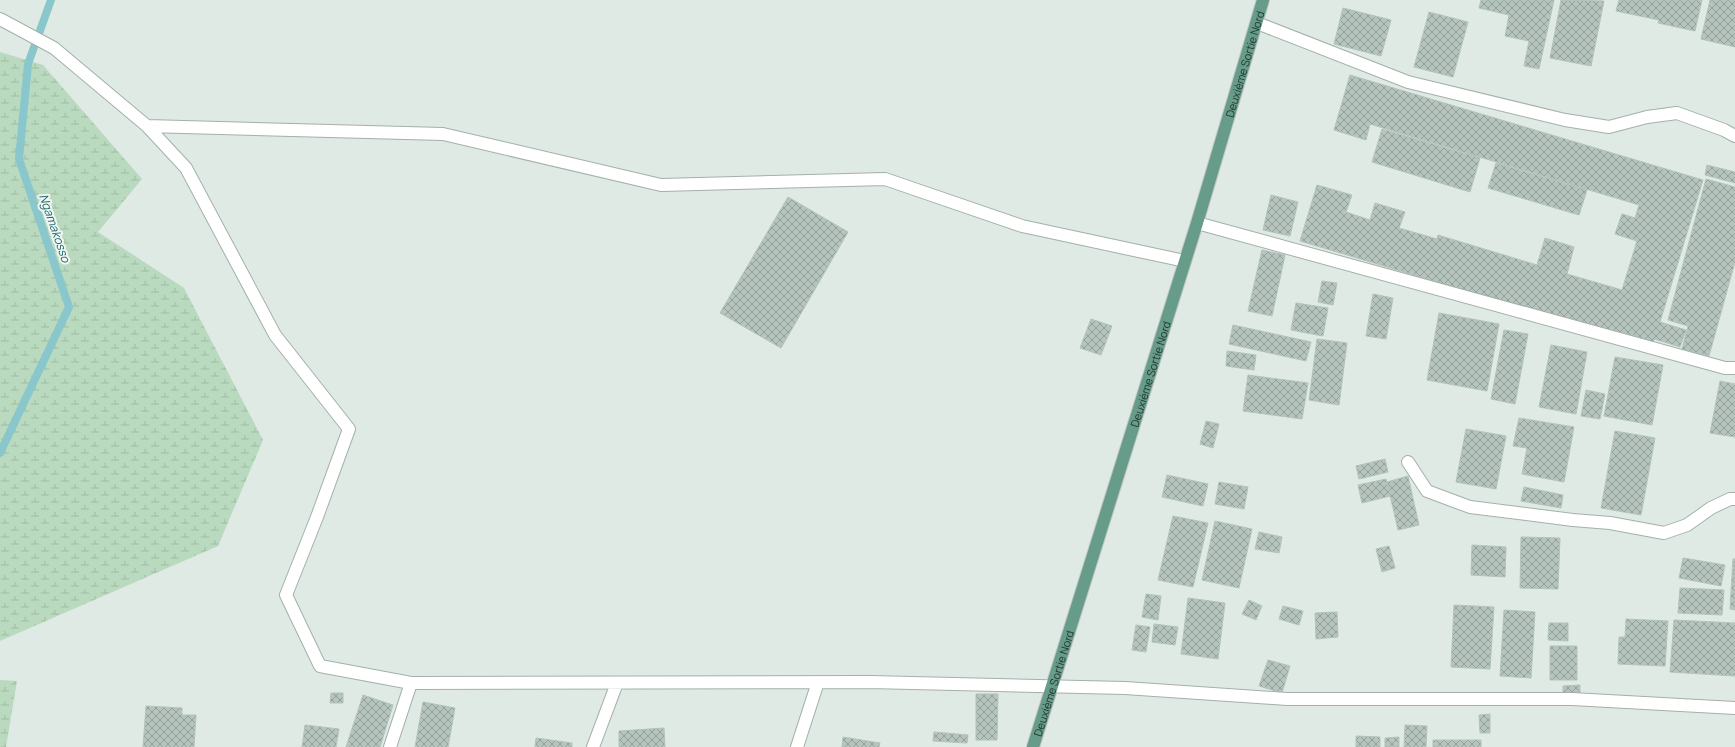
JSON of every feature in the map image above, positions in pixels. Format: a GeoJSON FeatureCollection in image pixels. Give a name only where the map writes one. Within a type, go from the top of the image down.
{"type":"FeatureCollection","features":[{"type":"Feature","properties":{"kind":"main road","name":"Deuxième Sortie Nord"},"geometry":{"type":"LineString","coordinates":[[1033,747],[1184,260],[1197,223],[1263,0]]}},
{"type":"Feature","properties":{"kind":"street"},"geometry":{"type":"LineString","coordinates":[[5,22],[54,48],[147,126],[186,168],[276,335],[348,429],[318,517],[286,595],[320,666],[411,683],[818,682],[1125,688],[1287,699],[1572,699],[1735,708]]}},
{"type":"Feature","properties":{"kind":"street"},"geometry":{"type":"LineString","coordinates":[[1257,23],[1408,82],[1565,120],[1609,127],[1647,117],[1677,113],[1724,130],[1735,136]]}},
{"type":"Feature","properties":{"kind":"street"},"geometry":{"type":"LineString","coordinates":[[147,126],[443,134],[661,186],[885,179],[1022,226],[1184,260]]}},
{"type":"Feature","properties":{"kind":"street"},"geometry":{"type":"LineString","coordinates":[[1197,223],[1725,368],[1735,368]]}},
{"type":"Feature","properties":{"kind":"street"},"geometry":{"type":"LineString","coordinates":[[1408,462],[1428,491],[1470,507],[1573,520],[1610,523],[1664,533],[1687,525],[1711,508],[1730,499],[1735,499]]}},
{"type":"Feature","properties":{"kind":"street"},"geometry":{"type":"LineString","coordinates":[[797,747],[818,682]]}},
{"type":"Feature","properties":{"kind":"street"},"geometry":{"type":"LineString","coordinates":[[390,747],[411,683]]}},
{"type":"Feature","properties":{"kind":"street"},"geometry":{"type":"LineString","coordinates":[[592,747],[617,683]]}},
{"type":"Feature","properties":{"kind":"green space"},"geometry":{"type":"Polygon","coordinates":[[[0,52],[43,65],[142,179],[98,232],[184,288],[263,440],[218,546],[0,641],[0,52]]]}},
{"type":"Feature","properties":{"kind":"green space"},"geometry":{"type":"Polygon","coordinates":[[[0,680],[17,681],[6,747],[0,747],[0,680]]]}},
{"type":"Feature","properties":{"kind":"building"},"geometry":{"type":"Polygon","coordinates":[[[1481,0],[1554,0],[1539,69],[1524,66],[1529,41],[1505,36],[1509,15],[1479,8],[1481,0]]]}},
{"type":"Feature","properties":{"kind":"building"},"geometry":{"type":"Polygon","coordinates":[[[1561,0],[1604,1],[1591,66],[1550,58],[1561,0]]]}},
{"type":"Feature","properties":{"kind":"building"},"geometry":{"type":"Polygon","coordinates":[[[1619,0],[1702,0],[1695,31],[1658,23],[1659,20],[1616,11],[1619,0]]]}},
{"type":"Feature","properties":{"kind":"building"},"geometry":{"type":"Polygon","coordinates":[[[1710,0],[1735,0],[1735,47],[1701,39],[1710,0]]]}},
{"type":"Feature","properties":{"kind":"building"},"geometry":{"type":"Polygon","coordinates":[[[1343,8],[1391,20],[1381,56],[1334,44],[1343,8]]]}},
{"type":"Feature","properties":{"kind":"building"},"geometry":{"type":"Polygon","coordinates":[[[1429,12],[1468,22],[1453,77],[1414,67],[1429,12]]]}},
{"type":"Feature","properties":{"kind":"building"},"geometry":{"type":"Polygon","coordinates":[[[1350,75],[1703,180],[1660,322],[1686,330],[1680,347],[1654,339],[1653,342],[1621,332],[1619,336],[1300,241],[1317,185],[1352,195],[1346,212],[1370,220],[1375,203],[1405,212],[1399,228],[1437,239],[1438,235],[1537,265],[1545,238],[1574,247],[1567,274],[1622,290],[1637,241],[1615,234],[1622,214],[1635,218],[1639,205],[1370,124],[1366,140],[1334,130],[1350,75]]]}},
{"type":"Feature","properties":{"kind":"building"},"geometry":{"type":"Polygon","coordinates":[[[1382,129],[1480,158],[1470,192],[1372,162],[1382,129]]]}},
{"type":"Feature","properties":{"kind":"building"},"geometry":{"type":"Polygon","coordinates":[[[1496,163],[1587,190],[1579,215],[1488,188],[1496,163]]]}},
{"type":"Feature","properties":{"kind":"building"},"geometry":{"type":"Polygon","coordinates":[[[1707,165],[1735,172],[1735,183],[1705,175],[1707,165]]]}},
{"type":"Feature","properties":{"kind":"building"},"geometry":{"type":"Polygon","coordinates":[[[1706,179],[1735,187],[1735,262],[1709,356],[1682,349],[1688,326],[1668,320],[1706,179]]]}},
{"type":"Feature","properties":{"kind":"building"},"geometry":{"type":"Polygon","coordinates":[[[1271,195],[1298,202],[1290,236],[1263,230],[1271,195]]]}},
{"type":"Feature","properties":{"kind":"building"},"geometry":{"type":"Polygon","coordinates":[[[788,197],[848,232],[781,348],[720,313],[788,197]]]}},
{"type":"Feature","properties":{"kind":"building"},"geometry":{"type":"Polygon","coordinates":[[[1262,250],[1285,255],[1272,316],[1248,311],[1262,250]]]}},
{"type":"Feature","properties":{"kind":"building"},"geometry":{"type":"Polygon","coordinates":[[[1322,281],[1337,283],[1333,305],[1318,302],[1322,281]]]}},
{"type":"Feature","properties":{"kind":"building"},"geometry":{"type":"Polygon","coordinates":[[[1373,294],[1393,298],[1386,339],[1366,336],[1373,294]]]}},
{"type":"Feature","properties":{"kind":"building"},"geometry":{"type":"Polygon","coordinates":[[[1296,303],[1328,308],[1323,336],[1291,330],[1296,303]]]}},
{"type":"Feature","properties":{"kind":"building"},"geometry":{"type":"Polygon","coordinates":[[[1439,313],[1499,324],[1487,391],[1427,380],[1439,313]]]}},
{"type":"Feature","properties":{"kind":"building"},"geometry":{"type":"Polygon","coordinates":[[[1091,319],[1112,326],[1101,355],[1080,348],[1091,319]]]}},
{"type":"Feature","properties":{"kind":"building"},"geometry":{"type":"Polygon","coordinates":[[[1233,325],[1311,342],[1306,361],[1229,344],[1233,325]]]}},
{"type":"Feature","properties":{"kind":"building"},"geometry":{"type":"Polygon","coordinates":[[[1504,330],[1528,334],[1515,404],[1491,399],[1504,330]]]}},
{"type":"Feature","properties":{"kind":"building"},"geometry":{"type":"Polygon","coordinates":[[[1317,339],[1347,343],[1339,405],[1309,400],[1317,339]]]}},
{"type":"Feature","properties":{"kind":"building"},"geometry":{"type":"Polygon","coordinates":[[[1551,345],[1587,352],[1576,414],[1539,407],[1551,345]]]}},
{"type":"Feature","properties":{"kind":"building"},"geometry":{"type":"Polygon","coordinates":[[[1227,351],[1256,355],[1254,370],[1226,366],[1227,351]]]}},
{"type":"Feature","properties":{"kind":"building"},"geometry":{"type":"Polygon","coordinates":[[[1615,357],[1663,365],[1652,425],[1604,416],[1615,357]]]}},
{"type":"Feature","properties":{"kind":"building"},"geometry":{"type":"Polygon","coordinates":[[[1248,375],[1308,383],[1302,419],[1243,411],[1248,375]]]}},
{"type":"Feature","properties":{"kind":"building"},"geometry":{"type":"Polygon","coordinates":[[[1720,381],[1735,384],[1735,437],[1710,433],[1720,381]]]}},
{"type":"Feature","properties":{"kind":"building"},"geometry":{"type":"Polygon","coordinates":[[[1586,390],[1605,394],[1600,419],[1581,416],[1586,390]]]}},
{"type":"Feature","properties":{"kind":"building"},"geometry":{"type":"Polygon","coordinates":[[[1519,418],[1574,427],[1564,482],[1522,474],[1527,448],[1513,446],[1519,418]]]}},
{"type":"Feature","properties":{"kind":"building"},"geometry":{"type":"Polygon","coordinates":[[[1206,421],[1219,424],[1213,448],[1200,444],[1206,421]]]}},
{"type":"Feature","properties":{"kind":"building"},"geometry":{"type":"Polygon","coordinates":[[[1466,429],[1506,436],[1496,489],[1456,482],[1466,429]]]}},
{"type":"Feature","properties":{"kind":"building"},"geometry":{"type":"Polygon","coordinates":[[[1615,431],[1655,438],[1641,515],[1601,508],[1615,431]]]}},
{"type":"Feature","properties":{"kind":"building"},"geometry":{"type":"Polygon","coordinates":[[[1385,459],[1388,472],[1359,479],[1356,466],[1385,459]]]}},
{"type":"Feature","properties":{"kind":"building"},"geometry":{"type":"Polygon","coordinates":[[[1167,475],[1208,484],[1203,506],[1162,497],[1167,475]]]}},
{"type":"Feature","properties":{"kind":"building"},"geometry":{"type":"Polygon","coordinates":[[[1408,476],[1419,525],[1398,530],[1387,482],[1408,476]]]}},
{"type":"Feature","properties":{"kind":"building"},"geometry":{"type":"Polygon","coordinates":[[[1386,479],[1390,496],[1362,503],[1358,485],[1386,479]]]}},
{"type":"Feature","properties":{"kind":"building"},"geometry":{"type":"Polygon","coordinates":[[[1219,482],[1248,487],[1244,509],[1215,504],[1219,482]]]}},
{"type":"Feature","properties":{"kind":"building"},"geometry":{"type":"Polygon","coordinates":[[[1524,487],[1563,495],[1561,508],[1521,501],[1524,487]]]}},
{"type":"Feature","properties":{"kind":"building"},"geometry":{"type":"Polygon","coordinates":[[[1173,516],[1208,523],[1193,587],[1158,580],[1173,516]]]}},
{"type":"Feature","properties":{"kind":"building"},"geometry":{"type":"Polygon","coordinates":[[[1215,521],[1252,529],[1239,588],[1202,580],[1215,521]]]}},
{"type":"Feature","properties":{"kind":"building"},"geometry":{"type":"Polygon","coordinates":[[[1259,532],[1282,537],[1279,553],[1255,549],[1259,532]]]}},
{"type":"Feature","properties":{"kind":"building"},"geometry":{"type":"Polygon","coordinates":[[[1521,537],[1560,538],[1558,589],[1520,588],[1521,537]]]}},
{"type":"Feature","properties":{"kind":"building"},"geometry":{"type":"Polygon","coordinates":[[[1472,545],[1506,547],[1505,577],[1471,575],[1472,545]]]}},
{"type":"Feature","properties":{"kind":"building"},"geometry":{"type":"Polygon","coordinates":[[[1389,546],[1395,568],[1382,572],[1376,549],[1389,546]]]}},
{"type":"Feature","properties":{"kind":"building"},"geometry":{"type":"Polygon","coordinates":[[[1683,558],[1725,565],[1721,586],[1679,578],[1683,558]]]}},
{"type":"Feature","properties":{"kind":"building"},"geometry":{"type":"Polygon","coordinates":[[[1733,559],[1735,559],[1735,610],[1730,609],[1733,559]]]}},
{"type":"Feature","properties":{"kind":"building"},"geometry":{"type":"Polygon","coordinates":[[[1680,588],[1724,590],[1722,615],[1678,613],[1680,588]]]}},
{"type":"Feature","properties":{"kind":"building"},"geometry":{"type":"Polygon","coordinates":[[[1146,594],[1161,596],[1158,620],[1142,617],[1146,594]]]}},
{"type":"Feature","properties":{"kind":"building"},"geometry":{"type":"Polygon","coordinates":[[[1188,598],[1225,603],[1218,659],[1181,654],[1188,598]]]}},
{"type":"Feature","properties":{"kind":"building"},"geometry":{"type":"Polygon","coordinates":[[[1249,600],[1262,606],[1256,620],[1242,614],[1249,600]]]}},
{"type":"Feature","properties":{"kind":"building"},"geometry":{"type":"Polygon","coordinates":[[[1454,605],[1494,607],[1490,669],[1451,667],[1454,605]]]}},
{"type":"Feature","properties":{"kind":"building"},"geometry":{"type":"Polygon","coordinates":[[[1283,606],[1303,611],[1299,625],[1279,619],[1283,606]]]}},
{"type":"Feature","properties":{"kind":"building"},"geometry":{"type":"Polygon","coordinates":[[[1504,610],[1535,612],[1531,678],[1500,676],[1504,610]]]}},
{"type":"Feature","properties":{"kind":"building"},"geometry":{"type":"Polygon","coordinates":[[[1337,612],[1338,637],[1316,639],[1315,613],[1337,612]]]}},
{"type":"Feature","properties":{"kind":"building"},"geometry":{"type":"Polygon","coordinates":[[[1626,619],[1668,621],[1665,666],[1618,664],[1619,637],[1625,637],[1626,619]]]}},
{"type":"Feature","properties":{"kind":"building"},"geometry":{"type":"Polygon","coordinates":[[[1674,620],[1735,623],[1735,676],[1670,672],[1674,620]]]}},
{"type":"Feature","properties":{"kind":"building"},"geometry":{"type":"Polygon","coordinates":[[[1549,623],[1568,623],[1568,641],[1548,640],[1549,623]]]}},
{"type":"Feature","properties":{"kind":"building"},"geometry":{"type":"Polygon","coordinates":[[[1154,624],[1178,627],[1175,645],[1152,642],[1154,624]]]}},
{"type":"Feature","properties":{"kind":"building"},"geometry":{"type":"Polygon","coordinates":[[[1136,625],[1150,627],[1146,652],[1132,650],[1136,625]]]}},
{"type":"Feature","properties":{"kind":"building"},"geometry":{"type":"Polygon","coordinates":[[[1550,646],[1577,646],[1577,680],[1550,680],[1550,646]]]}},
{"type":"Feature","properties":{"kind":"building"},"geometry":{"type":"Polygon","coordinates":[[[1268,660],[1290,666],[1282,693],[1259,686],[1268,660]]]}},
{"type":"Feature","properties":{"kind":"building"},"geometry":{"type":"Polygon","coordinates":[[[1580,685],[1580,693],[1563,693],[1563,686],[1580,685]]]}},
{"type":"Feature","properties":{"kind":"building"},"geometry":{"type":"Polygon","coordinates":[[[331,693],[343,693],[343,703],[330,703],[331,693]]]}},
{"type":"Feature","properties":{"kind":"building"},"geometry":{"type":"Polygon","coordinates":[[[976,694],[998,694],[997,740],[976,740],[976,694]]]}},
{"type":"Feature","properties":{"kind":"building"},"geometry":{"type":"Polygon","coordinates":[[[363,695],[393,705],[380,747],[346,747],[363,695]]]}},
{"type":"Feature","properties":{"kind":"building"},"geometry":{"type":"Polygon","coordinates":[[[423,702],[455,708],[448,747],[415,747],[423,702]]]}},
{"type":"Feature","properties":{"kind":"building"},"geometry":{"type":"Polygon","coordinates":[[[146,706],[182,708],[182,715],[196,715],[194,747],[143,747],[146,706]]]}},
{"type":"Feature","properties":{"kind":"building"},"geometry":{"type":"Polygon","coordinates":[[[1490,714],[1490,733],[1480,733],[1479,715],[1490,714]]]}},
{"type":"Feature","properties":{"kind":"building"},"geometry":{"type":"Polygon","coordinates":[[[305,725],[339,729],[336,747],[302,747],[305,725]]]}},
{"type":"Feature","properties":{"kind":"building"},"geometry":{"type":"Polygon","coordinates":[[[1405,725],[1427,726],[1426,747],[1404,747],[1405,725]]]}},
{"type":"Feature","properties":{"kind":"building"},"geometry":{"type":"Polygon","coordinates":[[[664,728],[665,747],[619,747],[619,731],[664,728]]]}},
{"type":"Feature","properties":{"kind":"building"},"geometry":{"type":"Polygon","coordinates":[[[934,732],[968,735],[967,743],[933,741],[934,732]]]}},
{"type":"Feature","properties":{"kind":"building"},"geometry":{"type":"Polygon","coordinates":[[[1356,736],[1380,737],[1380,747],[1356,747],[1356,736]]]}},
{"type":"Feature","properties":{"kind":"building"},"geometry":{"type":"Polygon","coordinates":[[[843,737],[880,743],[879,747],[842,747],[843,737]]]}},
{"type":"Feature","properties":{"kind":"building"},"geometry":{"type":"Polygon","coordinates":[[[1399,737],[1399,747],[1385,747],[1385,738],[1399,737]]]}},
{"type":"Feature","properties":{"kind":"building"},"geometry":{"type":"Polygon","coordinates":[[[536,738],[572,743],[572,747],[535,747],[536,738]]]}},
{"type":"Feature","properties":{"kind":"building"},"geometry":{"type":"Polygon","coordinates":[[[1433,740],[1481,740],[1481,747],[1433,747],[1433,740]]]}},
{"type":"Feature","properties":{"kind":"waterway","name":"Ngamakosso"},"geometry":{"type":"LineString","coordinates":[[0,453],[69,307],[19,159],[28,64],[51,0]]}}]}
